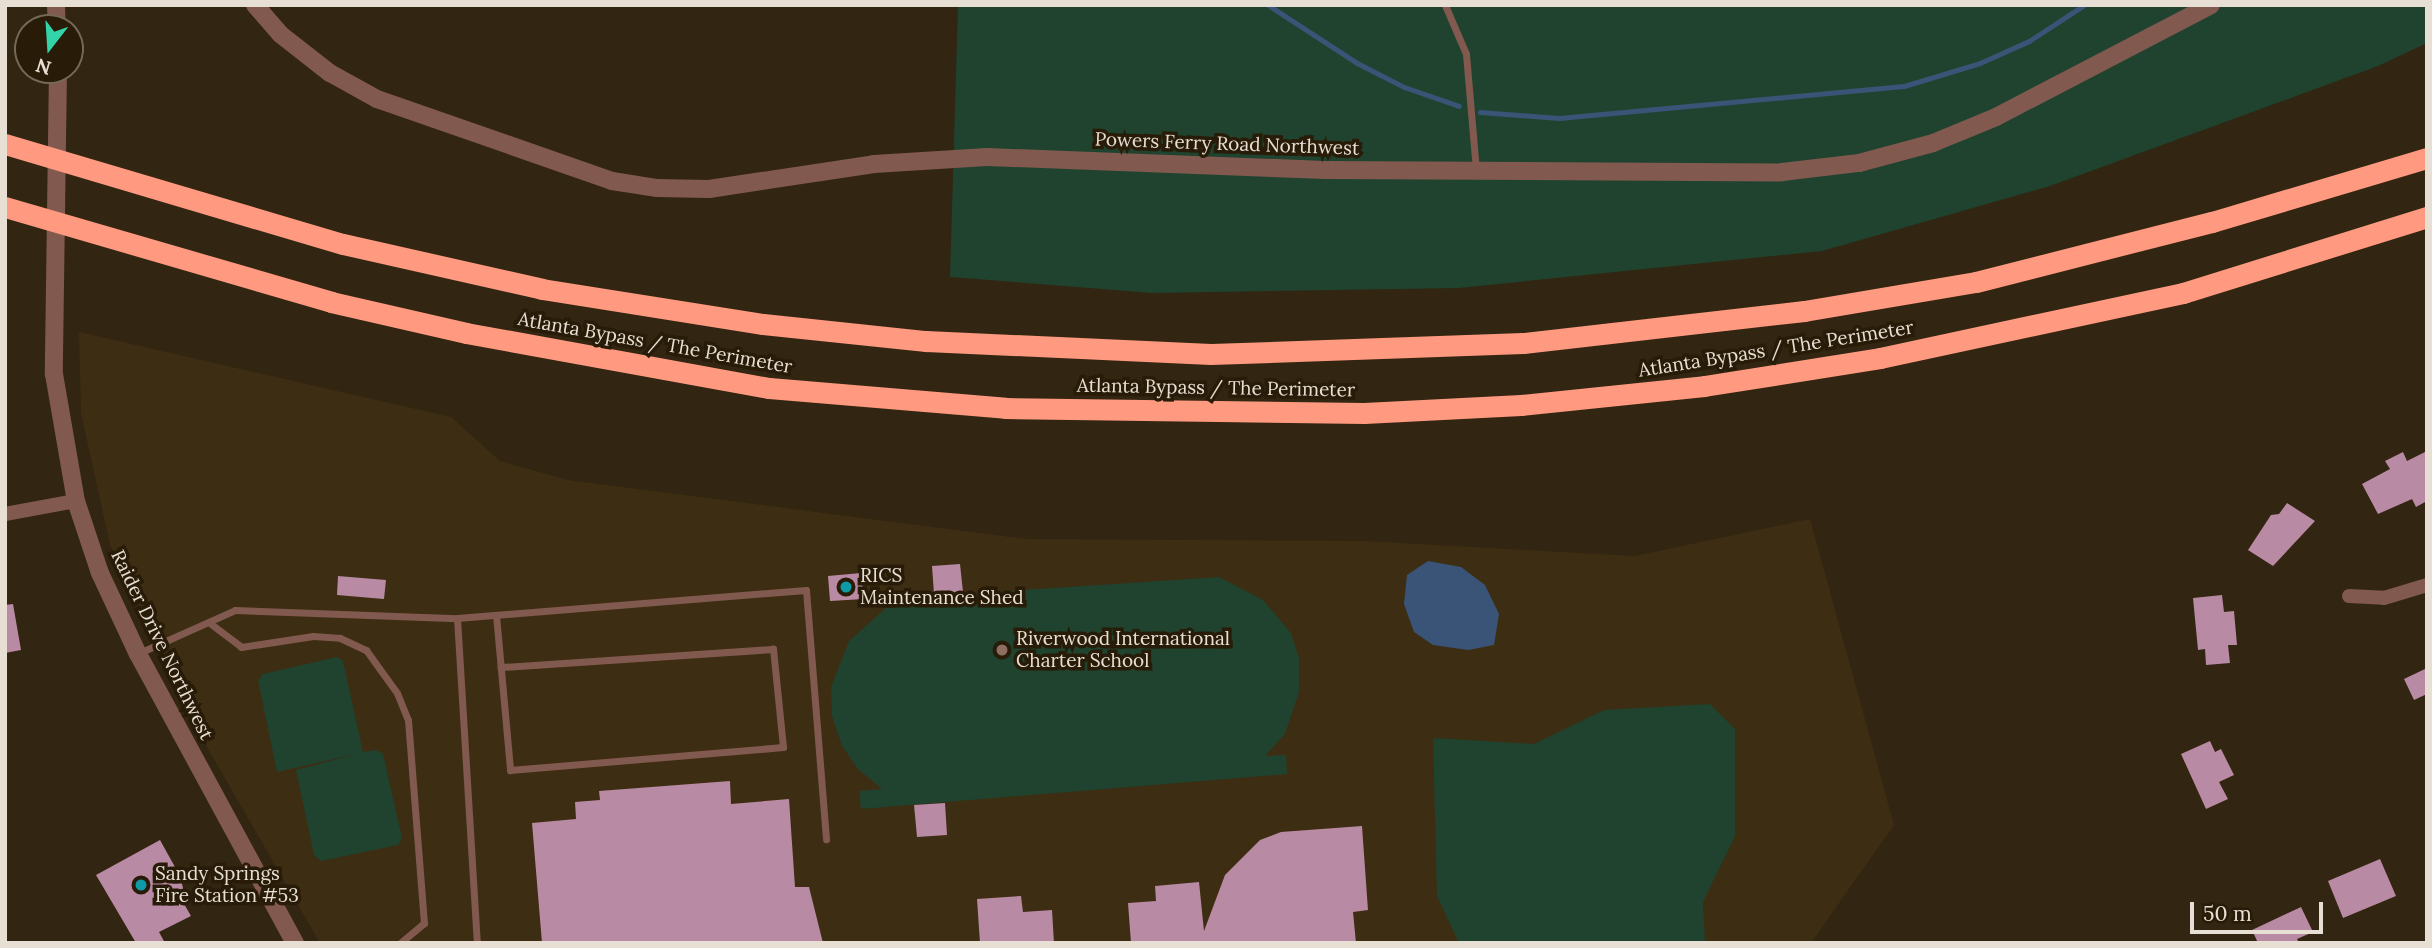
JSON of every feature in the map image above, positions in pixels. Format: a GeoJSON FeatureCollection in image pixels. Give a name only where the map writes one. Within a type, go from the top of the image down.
{"type":"FeatureCollection","features":[{"type":"Feature","properties":{"kind":"highway","name":"Atlanta Bypass / The Perimeter"},"geometry":{"type":"LineString","coordinates":[[5,145],[342,244],[542,289],[763,324],[926,341],[1211,354],[1523,343],[1817,309],[1976,282],[2224,219],[2427,158]]}},
{"type":"Feature","properties":{"kind":"highway","name":"Atlanta Bypass / The Perimeter"},"geometry":{"type":"LineString","coordinates":[[5,207],[331,302],[466,332],[769,388],[1005,408],[1364,413],[1521,405],[1704,386],[1880,358],[2183,293],[2427,217]]}},
{"type":"Feature","properties":{"kind":"street","name":"Powers Ferry Road Northwest"},"geometry":{"type":"LineString","coordinates":[[255,5],[280,34],[310,57],[377,99],[599,177],[657,188],[709,189],[874,164],[987,157],[1246,169],[1476,171],[1782,172],[1859,163],[1933,144],[1996,117],[2211,5]]}},
{"type":"Feature","properties":{"kind":"street","name":"Raider Drive Northwest"},"geometry":{"type":"LineString","coordinates":[[58,84],[54,374],[76,501],[100,573],[138,654],[295,943]]}},
{"type":"Feature","properties":{"kind":"street"},"geometry":{"type":"LineString","coordinates":[[5,514],[76,501]]}},
{"type":"Feature","properties":{"kind":"street"},"geometry":{"type":"LineString","coordinates":[[2349,596],[2384,598],[2427,585]]}},
{"type":"Feature","properties":{"kind":"lane"},"geometry":{"type":"LineString","coordinates":[[1445,5],[1466,54],[1476,171]]}},
{"type":"Feature","properties":{"kind":"lane"},"geometry":{"type":"LineString","coordinates":[[138,654],[211,624],[235,610],[457,618],[806,590],[826,839]]}},
{"type":"Feature","properties":{"kind":"lane"},"geometry":{"type":"LineString","coordinates":[[496,615],[510,770],[783,747],[773,649],[501,667]]}},
{"type":"Feature","properties":{"kind":"lane"},"geometry":{"type":"LineString","coordinates":[[457,618],[477,943]]}},
{"type":"Feature","properties":{"kind":"lane"},"geometry":{"type":"LineString","coordinates":[[211,624],[241,647],[313,636],[340,638],[366,650],[397,693],[408,720],[424,923],[400,943]]}},
{"type":"Feature","properties":{"kind":"shaded area","name":"Riverwood International Charter School"},"geometry":{"type":"Polygon","coordinates":[[[79,332],[451,417],[500,461],[568,480],[1026,539],[1363,541],[1635,556],[1810,519],[1894,825],[1811,943],[320,943],[207,747],[110,545],[81,413],[79,332]]]}},
{"type":"Feature","properties":{"kind":"green space"},"geometry":{"type":"Polygon","coordinates":[[[958,5],[2427,5],[2427,43],[2378,66],[2050,186],[1822,251],[1459,288],[1153,293],[950,277],[958,5]]]}},
{"type":"Feature","properties":{"kind":"green space"},"geometry":{"type":"Polygon","coordinates":[[[1219,577],[1263,600],[1291,633],[1299,658],[1299,692],[1285,734],[1265,756],[1286,755],[1287,774],[861,809],[859,791],[882,789],[858,769],[842,746],[832,716],[831,687],[849,641],[886,608],[921,597],[1219,577]]]}},
{"type":"Feature","properties":{"kind":"green space"},"geometry":{"type":"Polygon","coordinates":[[[337,657],[343,661],[363,752],[376,750],[383,754],[402,838],[398,845],[321,861],[314,855],[296,770],[360,753],[277,772],[258,680],[263,674],[337,657]]]}},
{"type":"Feature","properties":{"kind":"green space"},"geometry":{"type":"Polygon","coordinates":[[[1710,704],[1735,729],[1735,836],[1703,902],[1705,943],[1459,943],[1437,896],[1433,738],[1534,744],[1604,710],[1710,704]]]}},
{"type":"Feature","properties":{"kind":"water"},"geometry":{"type":"Polygon","coordinates":[[[1428,561],[1461,567],[1485,585],[1499,614],[1494,645],[1468,650],[1433,645],[1414,632],[1404,604],[1407,575],[1428,561]]]}},
{"type":"Feature","properties":{"kind":"building"},"geometry":{"type":"Polygon","coordinates":[[[2427,451],[2427,501],[2416,507],[2412,499],[2378,514],[2362,484],[2390,469],[2385,461],[2403,452],[2407,461],[2427,451]]]}},
{"type":"Feature","properties":{"kind":"building"},"geometry":{"type":"Polygon","coordinates":[[[2287,503],[2315,521],[2273,566],[2248,550],[2271,515],[2279,514],[2287,503]]]}},
{"type":"Feature","properties":{"kind":"building"},"geometry":{"type":"Polygon","coordinates":[[[960,564],[963,592],[934,594],[932,566],[960,564]]]}},
{"type":"Feature","properties":{"kind":"building","name":"RICS Maintenance Shed"},"geometry":{"type":"Polygon","coordinates":[[[861,573],[864,599],[830,601],[828,576],[861,573]]]}},
{"type":"Feature","properties":{"kind":"building"},"geometry":{"type":"Polygon","coordinates":[[[338,576],[386,580],[384,599],[337,595],[338,576]]]}},
{"type":"Feature","properties":{"kind":"building"},"geometry":{"type":"Polygon","coordinates":[[[2222,595],[2224,612],[2234,611],[2237,645],[2228,645],[2230,663],[2206,665],[2205,649],[2198,650],[2193,598],[2222,595]]]}},
{"type":"Feature","properties":{"kind":"building"},"geometry":{"type":"Polygon","coordinates":[[[13,604],[21,650],[5,653],[5,605],[13,604]]]}},
{"type":"Feature","properties":{"kind":"building"},"geometry":{"type":"Polygon","coordinates":[[[2427,668],[2427,694],[2414,700],[2404,679],[2427,668]]]}},
{"type":"Feature","properties":{"kind":"building"},"geometry":{"type":"Polygon","coordinates":[[[2210,741],[2215,752],[2221,749],[2234,775],[2219,782],[2228,799],[2206,809],[2181,754],[2210,741]]]}},
{"type":"Feature","properties":{"kind":"building"},"geometry":{"type":"Polygon","coordinates":[[[730,781],[731,804],[789,799],[795,887],[809,887],[823,943],[542,943],[532,823],[576,819],[575,802],[600,800],[599,791],[730,781]]]}},
{"type":"Feature","properties":{"kind":"building"},"geometry":{"type":"Polygon","coordinates":[[[945,803],[947,835],[917,837],[914,805],[945,803]]]}},
{"type":"Feature","properties":{"kind":"building"},"geometry":{"type":"Polygon","coordinates":[[[1362,826],[1368,910],[1353,912],[1356,943],[1131,943],[1128,903],[1156,901],[1155,886],[1199,882],[1204,931],[1225,875],[1260,840],[1281,832],[1362,826]]]}},
{"type":"Feature","properties":{"kind":"building","name":"Sandy Springs Fire Station #53"},"geometry":{"type":"Polygon","coordinates":[[[160,840],[180,876],[184,892],[179,895],[191,916],[159,932],[165,943],[136,943],[96,875],[160,840]]]}},
{"type":"Feature","properties":{"kind":"building"},"geometry":{"type":"Polygon","coordinates":[[[2380,859],[2396,896],[2343,918],[2328,881],[2380,859]]]}},
{"type":"Feature","properties":{"kind":"building"},"geometry":{"type":"Polygon","coordinates":[[[1021,896],[1023,912],[1052,910],[1054,943],[980,943],[977,899],[1021,896]]]}},
{"type":"Feature","properties":{"kind":"building"},"geometry":{"type":"Polygon","coordinates":[[[2301,907],[2313,932],[2297,939],[2299,943],[2258,943],[2252,930],[2301,907]]]}},
{"type":"Feature","properties":{"kind":"waterway"},"geometry":{"type":"LineString","coordinates":[[1268,5],[1357,63],[1404,87],[1459,106]]}},
{"type":"Feature","properties":{"kind":"waterway"},"geometry":{"type":"LineString","coordinates":[[1480,112],[1559,118],[1904,86],[1980,63],[2029,41],[2084,5]]}},
{"type":"Feature","properties":{"kind":"place","name":"RICS Maintenance Shed"},"geometry":{"type":"Point","coordinates":[846,587]}},
{"type":"Feature","properties":{"kind":"place","name":"Riverwood International Charter School"},"geometry":{"type":"Point","coordinates":[1002,650]}},
{"type":"Feature","properties":{"kind":"place","name":"Sandy Springs Fire Station #53"},"geometry":{"type":"Point","coordinates":[141,885]}}]}
